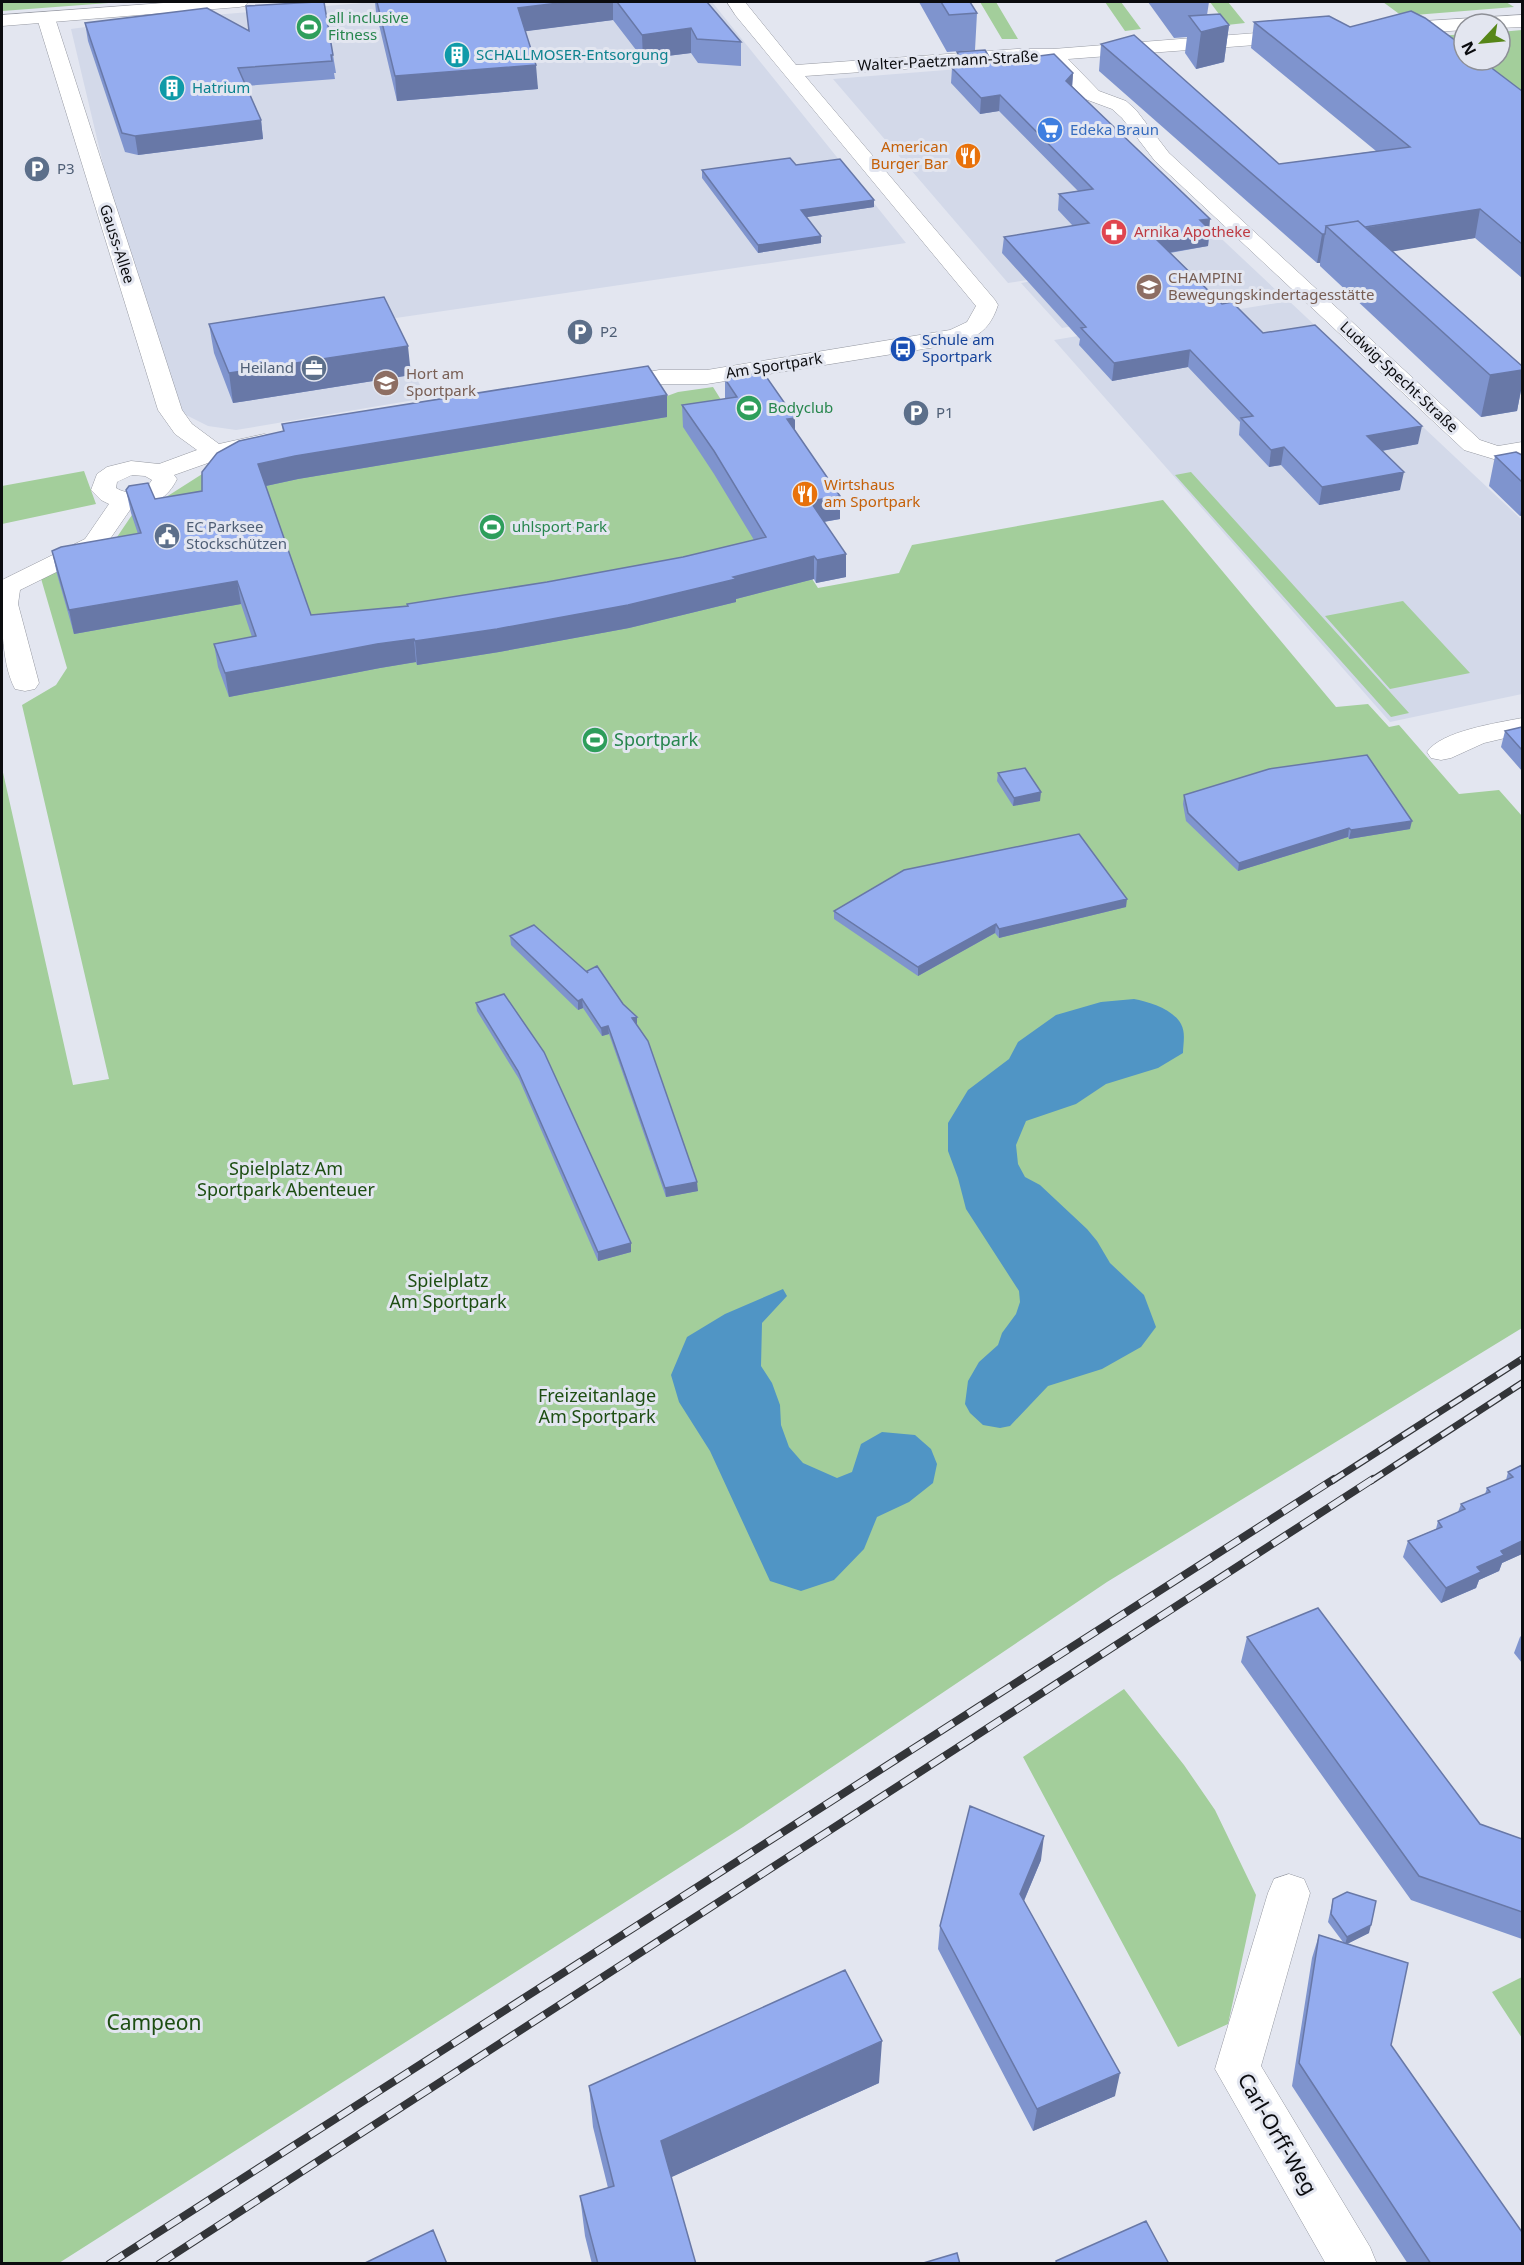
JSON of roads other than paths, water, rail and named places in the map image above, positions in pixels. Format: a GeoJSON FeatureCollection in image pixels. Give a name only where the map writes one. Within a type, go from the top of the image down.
{"type":"FeatureCollection","features":[{"type":"Feature","properties":{"kind":"street"},"geometry":{"type":"LineString","coordinates":[[2,21],[239,2]]}},
{"type":"Feature","properties":{"kind":"street","name":"Am Sportpark"},"geometry":{"type":"LineString","coordinates":[[591,388],[659,377],[707,377],[936,340],[963,334],[979,325],[984,319],[987,305],[736,2]]}},
{"type":"Feature","properties":{"kind":"street","name":"Gauss-Allee"},"geometry":{"type":"LineString","coordinates":[[46,18],[170,410],[177,423],[186,432],[215,452]]}},
{"type":"Feature","properties":{"kind":"street"},"geometry":{"type":"LineString","coordinates":[[1376,30],[1452,25]]}},
{"type":"Feature","properties":{"kind":"street","name":"Walter-Paetzmann-Straße"},"geometry":{"type":"LineString","coordinates":[[791,71],[1310,36]]}},
{"type":"Feature","properties":{"kind":"street","name":"Ludwig-Specht-Straße"},"geometry":{"type":"LineString","coordinates":[[1053,55],[1092,95],[1119,105],[1129,114],[1162,157],[1472,445],[1520,460]]}},
{"type":"Feature","properties":{"kind":"street"},"geometry":{"type":"LineString","coordinates":[[25,683],[5,604],[6,592],[10,585],[94,544],[124,500],[108,495],[103,490],[106,479],[116,472],[131,468],[147,468],[160,472],[215,452],[254,442],[287,437]]}},
{"type":"Feature","properties":{"kind":"street"},"geometry":{"type":"LineString","coordinates":[[1441,752],[1475,736],[1522,726]]}},
{"type":"Feature","properties":{"kind":"street","name":"Carl-Orff-Weg"},"geometry":{"type":"LineString","coordinates":[[1289,1893],[1238,2069],[1353,2264]]}},
{"type":"Feature","properties":{"kind":"water"},"geometry":{"type":"Polygon","coordinates":[[[1134,999],[1160,1007],[1177,1019],[1183,1031],[1183,1053],[1158,1068],[1106,1084],[1076,1104],[1026,1121],[1016,1145],[1018,1164],[1025,1177],[1040,1185],[1087,1229],[1110,1263],[1144,1295],[1156,1327],[1141,1347],[1102,1369],[1048,1386],[1010,1426],[1000,1428],[983,1425],[970,1413],[965,1404],[968,1381],[979,1362],[998,1345],[1002,1333],[1016,1314],[1020,1302],[1019,1291],[966,1209],[948,1151],[948,1123],[968,1090],[1009,1059],[1018,1042],[1056,1015],[1101,1002],[1134,999]]]}},
{"type":"Feature","properties":{"kind":"water"},"geometry":{"type":"Polygon","coordinates":[[[783,1289],[787,1296],[762,1323],[761,1366],[772,1383],[780,1405],[781,1425],[789,1447],[803,1463],[837,1478],[852,1472],[861,1444],[882,1432],[915,1435],[931,1449],[937,1464],[933,1483],[909,1502],[877,1517],[864,1549],[834,1580],[801,1591],[770,1581],[710,1451],[679,1402],[671,1375],[687,1337],[725,1314],[783,1289]]]}},
{"type":"Feature","properties":{"kind":"railway"},"geometry":{"type":"LineString","coordinates":[[1332,1481],[1522,1359]]}},
{"type":"Feature","properties":{"kind":"railway"},"geometry":{"type":"LineString","coordinates":[[1371,1481],[1522,1383]]}},
{"type":"Feature","properties":{"kind":"railway"},"geometry":{"type":"LineString","coordinates":[[109,2264],[1334,1479]]}},
{"type":"Feature","properties":{"kind":"railway"},"geometry":{"type":"LineString","coordinates":[[159,2264],[1373,1479]]}},
{"type":"Feature","properties":{"kind":"place","name":"all inclusive Fitness"},"geometry":{"type":"Point","coordinates":[309,27]}},
{"type":"Feature","properties":{"kind":"place","name":"SCHALLMOSER-Entsorgung"},"geometry":{"type":"Point","coordinates":[457,55]}},
{"type":"Feature","properties":{"kind":"place","name":"Hatrium"},"geometry":{"type":"Point","coordinates":[172,88]}},
{"type":"Feature","properties":{"kind":"place","name":"Edeka Braun"},"geometry":{"type":"Point","coordinates":[1050,130]}},
{"type":"Feature","properties":{"kind":"place","name":"American Burger Bar"},"geometry":{"type":"Point","coordinates":[968,156]}},
{"type":"Feature","properties":{"kind":"place","name":"P3"},"geometry":{"type":"Point","coordinates":[37,169]}},
{"type":"Feature","properties":{"kind":"place","name":"Arnika Apotheke"},"geometry":{"type":"Point","coordinates":[1114,232]}},
{"type":"Feature","properties":{"kind":"place","name":"CHAMPINI Bewegungskindertagesstätte"},"geometry":{"type":"Point","coordinates":[1149,287]}},
{"type":"Feature","properties":{"kind":"place","name":"P2"},"geometry":{"type":"Point","coordinates":[580,332]}},
{"type":"Feature","properties":{"kind":"place","name":"Schule am Sportpark"},"geometry":{"type":"Point","coordinates":[903,349]}},
{"type":"Feature","properties":{"kind":"place","name":"Heiland"},"geometry":{"type":"Point","coordinates":[314,368]}},
{"type":"Feature","properties":{"kind":"place","name":"Hort am Sportpark"},"geometry":{"type":"Point","coordinates":[386,383]}},
{"type":"Feature","properties":{"kind":"place","name":"Bodyclub"},"geometry":{"type":"Point","coordinates":[749,408]}},
{"type":"Feature","properties":{"kind":"place","name":"P1"},"geometry":{"type":"Point","coordinates":[916,413]}},
{"type":"Feature","properties":{"kind":"place","name":"Wirtshaus am Sportpark"},"geometry":{"type":"Point","coordinates":[805,494]}},
{"type":"Feature","properties":{"kind":"place","name":"uhlsport Park"},"geometry":{"type":"Point","coordinates":[492,527]}},
{"type":"Feature","properties":{"kind":"place","name":"EC Parksee Stockschützen"},"geometry":{"type":"Point","coordinates":[167,536]}},
{"type":"Feature","properties":{"kind":"place","name":"Sportpark"},"geometry":{"type":"Point","coordinates":[595,740]}},
{"type":"Feature","properties":{"kind":"park label","name":"Spielplatz Am Sportpark Abenteuer"},"geometry":{"type":"Point","coordinates":[286,1179]}},
{"type":"Feature","properties":{"kind":"park label","name":"Spielplatz Am Sportpark"},"geometry":{"type":"Point","coordinates":[448,1291]}},
{"type":"Feature","properties":{"kind":"park label","name":"Freizeitanlage Am Sportpark"},"geometry":{"type":"Point","coordinates":[597,1406]}},
{"type":"Feature","properties":{"kind":"park label","name":"Campeon"},"geometry":{"type":"Point","coordinates":[154,2023]}}]}
